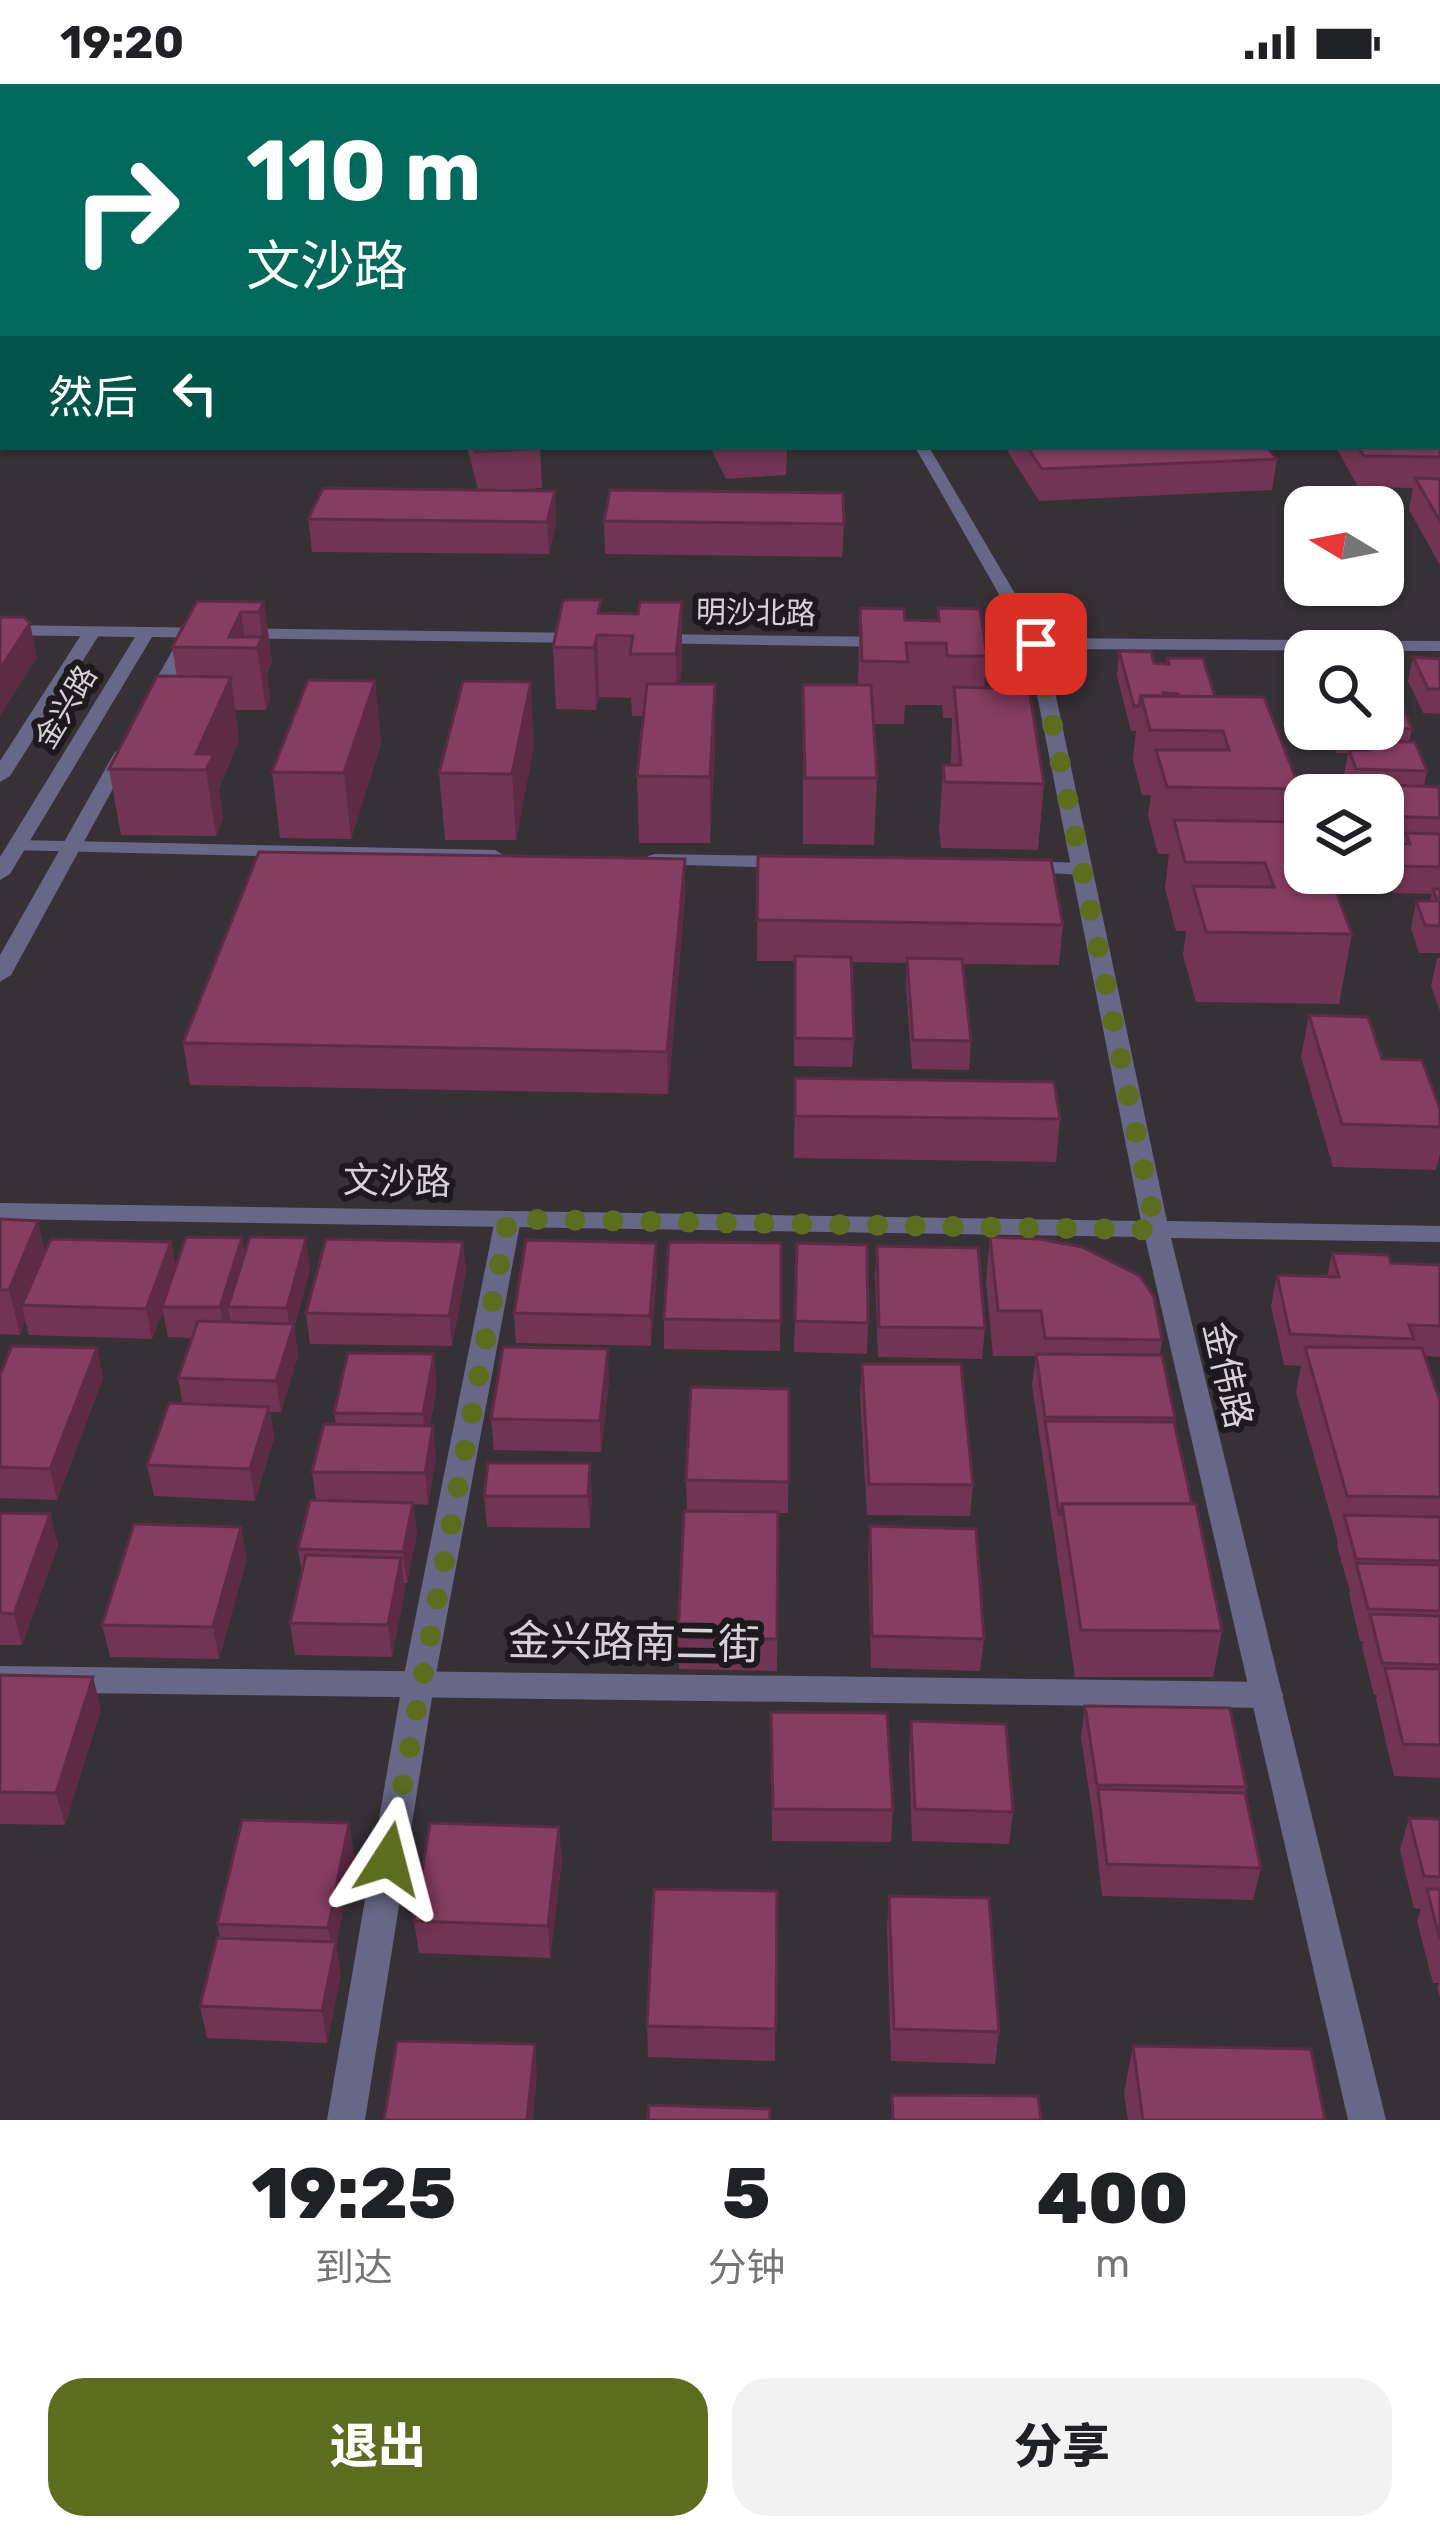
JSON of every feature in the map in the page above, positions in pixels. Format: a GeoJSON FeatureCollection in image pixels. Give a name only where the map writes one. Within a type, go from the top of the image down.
{"type":"FeatureCollection","features":[{"type":"Feature","properties":{"kind":"street","name":"金伟路"},"geometry":{"type":"LineString","coordinates":[[924,450],[1036,644],[1156,1230],[1366,2120]]}},
{"type":"Feature","properties":{"kind":"street"},"geometry":{"type":"LineString","coordinates":[[0,630],[613,638]]}},
{"type":"Feature","properties":{"kind":"street"},"geometry":{"type":"LineString","coordinates":[[0,776],[92,632]]}},
{"type":"Feature","properties":{"kind":"street","name":"金兴路"},"geometry":{"type":"LineString","coordinates":[[0,874],[147,632]]}},
{"type":"Feature","properties":{"kind":"street"},"geometry":{"type":"LineString","coordinates":[[0,975],[191,633]]}},
{"type":"Feature","properties":{"kind":"street","name":"明沙北路"},"geometry":{"type":"LineString","coordinates":[[637,638],[918,642]]}},
{"type":"Feature","properties":{"kind":"street"},"geometry":{"type":"LineString","coordinates":[[942,642],[1440,646]]}},
{"type":"Feature","properties":{"kind":"street"},"geometry":{"type":"LineString","coordinates":[[17,846],[518,856]]}},
{"type":"Feature","properties":{"kind":"street"},"geometry":{"type":"LineString","coordinates":[[636,859],[824,863]]}},
{"type":"Feature","properties":{"kind":"street"},"geometry":{"type":"LineString","coordinates":[[988,867],[1082,869]]}},
{"type":"Feature","properties":{"kind":"street","name":"文沙路"},"geometry":{"type":"LineString","coordinates":[[0,1211],[1440,1234]]}},
{"type":"Feature","properties":{"kind":"street"},"geometry":{"type":"LineString","coordinates":[[346,2120],[418,1685],[508,1219]]}},
{"type":"Feature","properties":{"kind":"street","name":"金兴路南二街"},"geometry":{"type":"LineString","coordinates":[[0,1679],[1267,1695]]}},
{"type":"Feature","properties":{"kind":"building"},"geometry":{"type":"Polygon","coordinates":[[[1029,450],[1270,450],[1277,459],[1042,469],[1029,450]]]}},
{"type":"Feature","properties":{"kind":"building"},"geometry":{"type":"Polygon","coordinates":[[[1360,450],[1440,450],[1440,457],[1364,456],[1360,450]]]}},
{"type":"Feature","properties":{"kind":"building"},"geometry":{"type":"Polygon","coordinates":[[[1415,478],[1440,479],[1440,521],[1415,478]]]}},
{"type":"Feature","properties":{"kind":"building"},"geometry":{"type":"Polygon","coordinates":[[[323,488],[555,491],[547,522],[308,519],[323,488]]]}},
{"type":"Feature","properties":{"kind":"building"},"geometry":{"type":"Polygon","coordinates":[[[610,490],[843,493],[844,524],[604,521],[610,490]]]}},
{"type":"Feature","properties":{"kind":"building"},"geometry":{"type":"Polygon","coordinates":[[[563,600],[601,600],[598,613],[638,614],[640,602],[682,602],[676,654],[630,654],[633,636],[597,635],[594,648],[553,647],[563,600]]]}},
{"type":"Feature","properties":{"kind":"building"},"geometry":{"type":"Polygon","coordinates":[[[197,601],[264,602],[259,612],[241,612],[229,637],[262,637],[257,648],[172,647],[197,601]]]}},
{"type":"Feature","properties":{"kind":"building"},"geometry":{"type":"Polygon","coordinates":[[[860,608],[904,609],[905,620],[939,621],[938,608],[980,609],[987,656],[947,656],[946,643],[906,643],[908,662],[862,661],[860,608]]]}},
{"type":"Feature","properties":{"kind":"building"},"geometry":{"type":"Polygon","coordinates":[[[0,617],[24,617],[30,623],[0,669],[0,617]]]}},
{"type":"Feature","properties":{"kind":"building"},"geometry":{"type":"Polygon","coordinates":[[[1119,651],[1151,652],[1154,663],[1169,664],[1167,658],[1203,658],[1215,697],[1163,693],[1141,696],[1139,706],[1134,706],[1119,651]]]}},
{"type":"Feature","properties":{"kind":"building"},"geometry":{"type":"Polygon","coordinates":[[[1413,657],[1440,659],[1440,689],[1428,689],[1413,657]]]}},
{"type":"Feature","properties":{"kind":"building"},"geometry":{"type":"Polygon","coordinates":[[[157,676],[231,677],[196,754],[214,754],[206,770],[109,769],[157,676]]]}},
{"type":"Feature","properties":{"kind":"building"},"geometry":{"type":"Polygon","coordinates":[[[308,680],[375,681],[344,773],[272,772],[308,680]]]}},
{"type":"Feature","properties":{"kind":"building"},"geometry":{"type":"Polygon","coordinates":[[[463,681],[531,682],[512,774],[439,773],[463,681]]]}},
{"type":"Feature","properties":{"kind":"building"},"geometry":{"type":"Polygon","coordinates":[[[647,684],[715,684],[710,777],[637,776],[647,684]]]}},
{"type":"Feature","properties":{"kind":"building"},"geometry":{"type":"Polygon","coordinates":[[[803,685],[871,685],[877,778],[805,778],[803,685]]]}},
{"type":"Feature","properties":{"kind":"building"},"geometry":{"type":"Polygon","coordinates":[[[954,687],[1029,689],[1044,784],[945,782],[943,765],[961,765],[954,687]]]}},
{"type":"Feature","properties":{"kind":"building"},"geometry":{"type":"Polygon","coordinates":[[[1141,696],[1264,697],[1294,774],[1284,774],[1284,789],[1167,787],[1156,750],[1229,750],[1223,731],[1150,730],[1141,696]]]}},
{"type":"Feature","properties":{"kind":"building"},"geometry":{"type":"Polygon","coordinates":[[[1404,742],[1415,742],[1427,771],[1356,769],[1349,750],[1404,750],[1404,742]]]}},
{"type":"Feature","properties":{"kind":"building"},"geometry":{"type":"Polygon","coordinates":[[[1404,786],[1439,787],[1440,818],[1404,817],[1404,786]]]}},
{"type":"Feature","properties":{"kind":"building"},"geometry":{"type":"Polygon","coordinates":[[[1174,820],[1284,822],[1284,894],[1337,894],[1352,934],[1206,932],[1193,886],[1274,887],[1265,863],[1185,862],[1174,820]]]}},
{"type":"Feature","properties":{"kind":"building"},"geometry":{"type":"Polygon","coordinates":[[[1406,833],[1440,834],[1440,867],[1404,866],[1404,844],[1410,844],[1406,833]]]}},
{"type":"Feature","properties":{"kind":"building"},"geometry":{"type":"Polygon","coordinates":[[[259,852],[685,859],[667,1052],[183,1043],[259,852]]]}},
{"type":"Feature","properties":{"kind":"building"},"geometry":{"type":"Polygon","coordinates":[[[758,856],[1051,860],[1063,925],[757,920],[758,856]]]}},
{"type":"Feature","properties":{"kind":"building"},"geometry":{"type":"Polygon","coordinates":[[[1433,889],[1440,889],[1440,926],[1425,925],[1416,901],[1437,901],[1433,889]]]}},
{"type":"Feature","properties":{"kind":"building"},"geometry":{"type":"Polygon","coordinates":[[[795,956],[851,957],[854,1039],[795,1038],[795,956]]]}},
{"type":"Feature","properties":{"kind":"building"},"geometry":{"type":"Polygon","coordinates":[[[907,958],[962,959],[971,1041],[913,1040],[907,958]]]}},
{"type":"Feature","properties":{"kind":"building"},"geometry":{"type":"Polygon","coordinates":[[[1309,1015],[1368,1017],[1382,1059],[1422,1060],[1440,1109],[1440,1127],[1342,1124],[1309,1015]]]}},
{"type":"Feature","properties":{"kind":"building"},"geometry":{"type":"Polygon","coordinates":[[[795,1078],[1054,1082],[1060,1119],[795,1116],[795,1078]]]}},
{"type":"Feature","properties":{"kind":"building"},"geometry":{"type":"Polygon","coordinates":[[[0,1219],[38,1221],[9,1290],[0,1290],[0,1219]]]}},
{"type":"Feature","properties":{"kind":"building"},"geometry":{"type":"Polygon","coordinates":[[[186,1237],[242,1238],[220,1307],[162,1307],[186,1237]]]}},
{"type":"Feature","properties":{"kind":"building"},"geometry":{"type":"Polygon","coordinates":[[[250,1237],[306,1238],[287,1308],[228,1307],[250,1237]]]}},
{"type":"Feature","properties":{"kind":"building"},"geometry":{"type":"Polygon","coordinates":[[[990,1237],[1082,1247],[1140,1276],[1154,1297],[1162,1340],[1045,1338],[1041,1311],[998,1311],[990,1237]]]}},
{"type":"Feature","properties":{"kind":"building"},"geometry":{"type":"Polygon","coordinates":[[[51,1239],[171,1242],[146,1309],[22,1305],[51,1239]]]}},
{"type":"Feature","properties":{"kind":"building"},"geometry":{"type":"Polygon","coordinates":[[[326,1239],[463,1242],[449,1316],[306,1313],[326,1239]]]}},
{"type":"Feature","properties":{"kind":"building"},"geometry":{"type":"Polygon","coordinates":[[[526,1240],[656,1243],[650,1316],[514,1313],[526,1240]]]}},
{"type":"Feature","properties":{"kind":"building"},"geometry":{"type":"Polygon","coordinates":[[[669,1242],[781,1243],[781,1321],[664,1319],[669,1242]]]}},
{"type":"Feature","properties":{"kind":"building"},"geometry":{"type":"Polygon","coordinates":[[[797,1243],[867,1245],[868,1323],[795,1321],[797,1243]]]}},
{"type":"Feature","properties":{"kind":"building"},"geometry":{"type":"Polygon","coordinates":[[[877,1246],[978,1248],[985,1328],[879,1327],[877,1246]]]}},
{"type":"Feature","properties":{"kind":"building"},"geometry":{"type":"Polygon","coordinates":[[[1332,1253],[1389,1255],[1391,1263],[1440,1265],[1440,1326],[1409,1325],[1414,1339],[1290,1334],[1277,1275],[1339,1277],[1332,1253]]]}},
{"type":"Feature","properties":{"kind":"building"},"geometry":{"type":"Polygon","coordinates":[[[198,1321],[294,1324],[276,1381],[178,1378],[198,1321]]]}},
{"type":"Feature","properties":{"kind":"building"},"geometry":{"type":"Polygon","coordinates":[[[12,1346],[97,1348],[50,1469],[0,1467],[0,1375],[12,1346]]]}},
{"type":"Feature","properties":{"kind":"building"},"geometry":{"type":"Polygon","coordinates":[[[503,1347],[608,1349],[600,1421],[491,1419],[503,1347]]]}},
{"type":"Feature","properties":{"kind":"building"},"geometry":{"type":"Polygon","coordinates":[[[1305,1347],[1422,1348],[1440,1401],[1440,1497],[1347,1496],[1305,1347]]]}},
{"type":"Feature","properties":{"kind":"building"},"geometry":{"type":"Polygon","coordinates":[[[348,1353],[434,1354],[423,1414],[334,1413],[348,1353]]]}},
{"type":"Feature","properties":{"kind":"building"},"geometry":{"type":"Polygon","coordinates":[[[1036,1354],[1162,1355],[1175,1418],[1045,1417],[1036,1354]]]}},
{"type":"Feature","properties":{"kind":"building"},"geometry":{"type":"Polygon","coordinates":[[[862,1364],[961,1364],[973,1485],[869,1484],[862,1364]]]}},
{"type":"Feature","properties":{"kind":"building"},"geometry":{"type":"Polygon","coordinates":[[[691,1387],[789,1389],[789,1482],[686,1480],[691,1387]]]}},
{"type":"Feature","properties":{"kind":"building"},"geometry":{"type":"Polygon","coordinates":[[[169,1403],[269,1407],[250,1469],[147,1465],[169,1403]]]}},
{"type":"Feature","properties":{"kind":"building"},"geometry":{"type":"Polygon","coordinates":[[[1045,1421],[1174,1422],[1192,1504],[1062,1504],[1059,1514],[1045,1421]]]}},
{"type":"Feature","properties":{"kind":"building"},"geometry":{"type":"Polygon","coordinates":[[[324,1424],[433,1426],[425,1473],[312,1472],[324,1424]]]}},
{"type":"Feature","properties":{"kind":"building"},"geometry":{"type":"Polygon","coordinates":[[[488,1463],[590,1463],[588,1496],[484,1496],[488,1463]]]}},
{"type":"Feature","properties":{"kind":"building"},"geometry":{"type":"Polygon","coordinates":[[[310,1500],[413,1503],[403,1552],[298,1549],[310,1500]]]}},
{"type":"Feature","properties":{"kind":"building"},"geometry":{"type":"Polygon","coordinates":[[[1062,1504],[1196,1504],[1222,1631],[1081,1630],[1062,1504]]]}},
{"type":"Feature","properties":{"kind":"building"},"geometry":{"type":"Polygon","coordinates":[[[684,1511],[778,1512],[777,1639],[678,1637],[684,1511]]]}},
{"type":"Feature","properties":{"kind":"building"},"geometry":{"type":"Polygon","coordinates":[[[0,1513],[50,1514],[14,1614],[0,1613],[0,1513]]]}},
{"type":"Feature","properties":{"kind":"building"},"geometry":{"type":"Polygon","coordinates":[[[1344,1515],[1440,1517],[1440,1561],[1356,1559],[1344,1515]]]}},
{"type":"Feature","properties":{"kind":"building"},"geometry":{"type":"Polygon","coordinates":[[[134,1524],[241,1527],[213,1627],[102,1625],[134,1524]]]}},
{"type":"Feature","properties":{"kind":"building"},"geometry":{"type":"Polygon","coordinates":[[[870,1526],[976,1529],[984,1639],[872,1636],[870,1526]]]}},
{"type":"Feature","properties":{"kind":"building"},"geometry":{"type":"Polygon","coordinates":[[[306,1555],[401,1558],[388,1625],[290,1623],[306,1555]]]}},
{"type":"Feature","properties":{"kind":"building"},"geometry":{"type":"Polygon","coordinates":[[[1356,1563],[1440,1565],[1440,1611],[1368,1609],[1356,1563]]]}},
{"type":"Feature","properties":{"kind":"building"},"geometry":{"type":"Polygon","coordinates":[[[1370,1614],[1440,1616],[1440,1665],[1382,1663],[1370,1614]]]}},
{"type":"Feature","properties":{"kind":"building"},"geometry":{"type":"Polygon","coordinates":[[[1385,1668],[1440,1669],[1440,1745],[1403,1744],[1385,1668]]]}},
{"type":"Feature","properties":{"kind":"building"},"geometry":{"type":"Polygon","coordinates":[[[0,1675],[93,1677],[56,1793],[0,1792],[0,1675]]]}},
{"type":"Feature","properties":{"kind":"building"},"geometry":{"type":"Polygon","coordinates":[[[1085,1706],[1230,1708],[1246,1787],[1097,1785],[1085,1706]]]}},
{"type":"Feature","properties":{"kind":"building"},"geometry":{"type":"Polygon","coordinates":[[[771,1712],[887,1713],[893,1810],[773,1809],[771,1712]]]}},
{"type":"Feature","properties":{"kind":"building"},"geometry":{"type":"Polygon","coordinates":[[[911,1721],[1006,1724],[1013,1812],[915,1809],[911,1721]]]}},
{"type":"Feature","properties":{"kind":"building"},"geometry":{"type":"Polygon","coordinates":[[[1098,1789],[1245,1793],[1261,1868],[1107,1864],[1098,1789]]]}},
{"type":"Feature","properties":{"kind":"building"},"geometry":{"type":"Polygon","coordinates":[[[1409,1818],[1440,1819],[1440,1877],[1424,1876],[1409,1818]]]}},
{"type":"Feature","properties":{"kind":"building"},"geometry":{"type":"Polygon","coordinates":[[[242,1820],[349,1823],[328,1928],[217,1924],[242,1820]]]}},
{"type":"Feature","properties":{"kind":"building"},"geometry":{"type":"Polygon","coordinates":[[[430,1823],[559,1827],[548,1926],[414,1921],[430,1823]]]}},
{"type":"Feature","properties":{"kind":"building"},"geometry":{"type":"Polygon","coordinates":[[[654,1889],[777,1891],[776,2029],[647,2026],[654,1889]]]}},
{"type":"Feature","properties":{"kind":"building"},"geometry":{"type":"Polygon","coordinates":[[[1427,1889],[1440,1889],[1440,1940],[1427,1889]]]}},
{"type":"Feature","properties":{"kind":"building"},"geometry":{"type":"Polygon","coordinates":[[[889,1896],[989,1898],[999,2032],[894,2029],[889,1896]]]}},
{"type":"Feature","properties":{"kind":"building"},"geometry":{"type":"Polygon","coordinates":[[[217,1938],[336,1942],[322,2011],[200,2006],[217,1938]]]}},
{"type":"Feature","properties":{"kind":"building"},"geometry":{"type":"Polygon","coordinates":[[[397,2041],[535,2044],[527,2120],[384,2120],[397,2041]]]}},
{"type":"Feature","properties":{"kind":"building"},"geometry":{"type":"Polygon","coordinates":[[[1133,2046],[1311,2049],[1325,2120],[1143,2120],[1133,2046]]]}},
{"type":"Feature","properties":{"kind":"building"},"geometry":{"type":"Polygon","coordinates":[[[892,2095],[1038,2096],[1041,2120],[893,2120],[892,2095]]]}},
{"type":"Feature","properties":{"kind":"building"},"geometry":{"type":"Polygon","coordinates":[[[649,2105],[770,2109],[770,2120],[648,2120],[649,2105]]]}},
{"type":"Feature","properties":{"kind":"route"},"geometry":{"type":"LineString","coordinates":[[389,1859],[508,1219],[1156,1230],[1036,644]]}}]}
